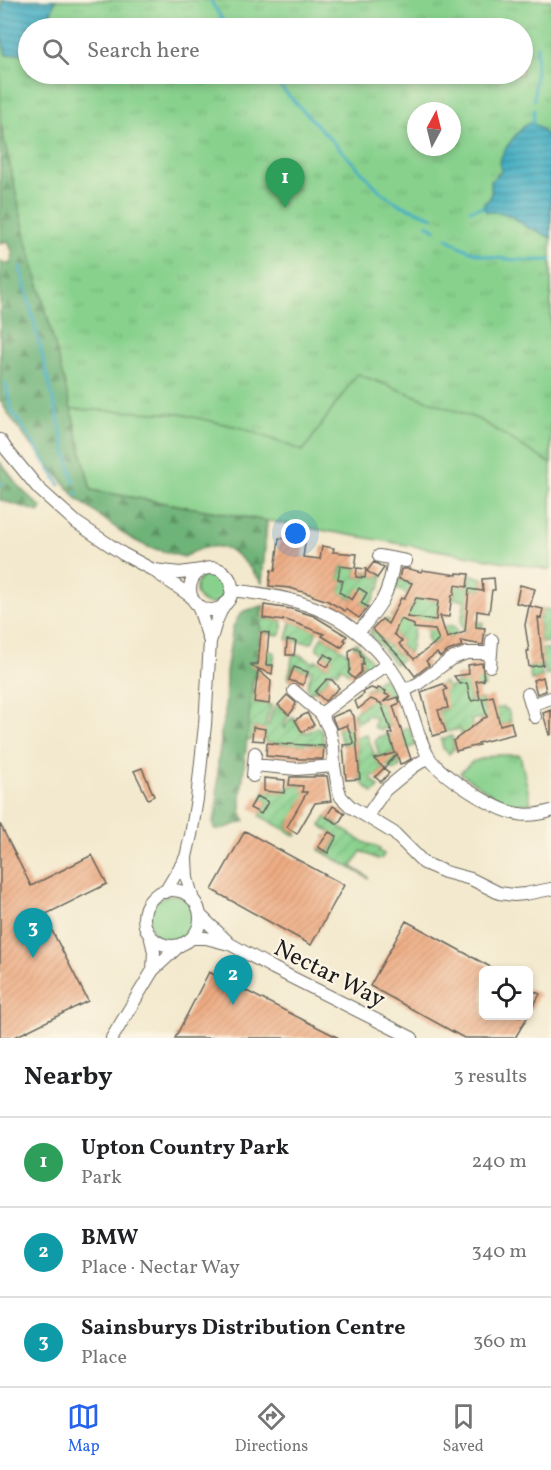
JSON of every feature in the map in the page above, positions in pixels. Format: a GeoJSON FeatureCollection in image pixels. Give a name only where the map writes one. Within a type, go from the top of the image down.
{"type":"FeatureCollection","features":[{"type":"Feature","properties":{"kind":"street"},"geometry":{"type":"LineString","coordinates":[[0,440],[39,489],[77,523],[123,554],[153,570],[203,608],[209,609],[224,604]]}},
{"type":"Feature","properties":{"kind":"street"},"geometry":{"type":"LineString","coordinates":[[358,633],[379,608],[400,560],[379,556]]}},
{"type":"Feature","properties":{"kind":"street"},"geometry":{"type":"LineString","coordinates":[[112,1038],[153,970],[181,944],[192,938],[200,923],[198,907],[187,878],[186,857],[197,799],[205,725],[210,642],[216,622],[231,590],[230,580],[226,574],[214,568],[180,573],[153,570]]}},
{"type":"Feature","properties":{"kind":"street"},"geometry":{"type":"LineString","coordinates":[[201,570],[191,580],[190,587],[210,642]]}},
{"type":"Feature","properties":{"kind":"street"},"geometry":{"type":"LineString","coordinates":[[231,590],[292,599],[329,614],[358,633],[387,664],[404,691],[429,757],[454,780],[502,810],[519,814],[539,814],[551,811]]}},
{"type":"Feature","properties":{"kind":"street"},"geometry":{"type":"LineString","coordinates":[[404,691],[452,659],[467,653],[490,660],[492,640]]}},
{"type":"Feature","properties":{"kind":"street"},"geometry":{"type":"LineString","coordinates":[[321,714],[387,664]]}},
{"type":"Feature","properties":{"kind":"street"},"geometry":{"type":"LineString","coordinates":[[294,691],[321,714],[329,729],[338,788],[341,796],[351,807],[393,833],[424,863],[434,868],[471,879],[499,893],[514,895],[551,889]]}},
{"type":"Feature","properties":{"kind":"street"},"geometry":{"type":"LineString","coordinates":[[535,717],[530,699],[551,698]]}},
{"type":"Feature","properties":{"kind":"street"},"geometry":{"type":"LineString","coordinates":[[367,816],[386,790],[413,767],[429,757]]}},
{"type":"Feature","properties":{"kind":"street"},"geometry":{"type":"LineString","coordinates":[[254,765],[297,769],[334,766]]}},
{"type":"Feature","properties":{"kind":"street"},"geometry":{"type":"LineString","coordinates":[[165,892],[186,857]]}},
{"type":"Feature","properties":{"kind":"street"},"geometry":{"type":"LineString","coordinates":[[153,970],[154,952],[146,926],[145,913],[148,905],[154,897],[169,891],[178,891],[194,900]]}},
{"type":"Feature","properties":{"kind":"street","name":"Nectar Way"},"geometry":{"type":"LineString","coordinates":[[200,915],[230,944],[412,1038]]}},
{"type":"Feature","properties":{"kind":"street"},"geometry":{"type":"LineString","coordinates":[[150,935],[162,944],[169,946],[181,944]]}},
{"type":"Feature","properties":{"kind":"street","name":"Nectar Way"},"geometry":{"type":"LineString","coordinates":[[192,938],[206,938],[230,944]]}},
{"type":"Feature","properties":{"kind":"green space"},"geometry":{"type":"Polygon","coordinates":[[[0,0],[551,0],[551,464],[480,420],[357,374],[303,451],[242,428],[180,414],[71,409],[26,237],[0,121],[0,0]]]}},
{"type":"Feature","properties":{"kind":"green space"},"geometry":{"type":"Polygon","coordinates":[[[0,38],[18,61],[18,84],[24,84],[2,132],[26,237],[91,490],[267,521],[262,583],[237,555],[229,550],[210,547],[184,557],[148,547],[130,538],[77,499],[28,441],[0,400],[0,262],[10,264],[13,254],[8,241],[0,243],[0,38]]]}},
{"type":"Feature","properties":{"kind":"green space"},"geometry":{"type":"Polygon","coordinates":[[[2,131],[551,269],[551,570],[91,490],[26,237],[2,131]]]}},
{"type":"Feature","properties":{"kind":"green space"},"geometry":{"type":"Polygon","coordinates":[[[0,462],[22,490],[42,508],[39,512],[0,500],[0,462]]]}},
{"type":"Feature","properties":{"kind":"green space"},"geometry":{"type":"Polygon","coordinates":[[[320,559],[332,560],[330,575],[339,576],[341,566],[357,568],[356,577],[365,578],[366,571],[377,578],[383,575],[380,588],[368,607],[361,603],[359,589],[352,600],[340,593],[343,581],[299,564],[320,559]]]}},
{"type":"Feature","properties":{"kind":"green space"},"geometry":{"type":"Polygon","coordinates":[[[211,574],[222,578],[226,589],[222,600],[211,604],[200,600],[196,589],[200,578],[211,574]]]}},
{"type":"Feature","properties":{"kind":"green space"},"geometry":{"type":"Polygon","coordinates":[[[469,574],[484,579],[482,580],[483,591],[469,589],[477,612],[468,612],[476,622],[483,623],[482,628],[479,628],[468,642],[461,622],[465,600],[426,595],[426,599],[438,601],[437,615],[442,616],[433,621],[441,637],[446,635],[443,627],[451,625],[455,627],[458,635],[438,640],[431,645],[427,636],[428,629],[416,618],[409,653],[400,645],[394,651],[403,659],[395,664],[370,632],[372,629],[382,638],[384,621],[386,619],[398,624],[400,620],[391,616],[415,599],[396,588],[398,579],[411,583],[410,592],[454,595],[455,585],[467,587],[469,574]],[[391,631],[382,640],[394,650],[402,641],[391,631]]]}},
{"type":"Feature","properties":{"kind":"green space"},"geometry":{"type":"Polygon","coordinates":[[[264,605],[263,618],[283,621],[281,634],[261,632],[260,619],[264,605]]]}},
{"type":"Feature","properties":{"kind":"green space"},"geometry":{"type":"Polygon","coordinates":[[[262,606],[261,632],[241,795],[241,810],[245,821],[215,830],[213,823],[217,809],[218,760],[221,729],[225,716],[226,673],[233,627],[244,611],[262,606]]]}},
{"type":"Feature","properties":{"kind":"green space"},"geometry":{"type":"Polygon","coordinates":[[[543,609],[551,610],[551,623],[549,623],[551,642],[541,643],[537,617],[541,618],[543,609]]]}},
{"type":"Feature","properties":{"kind":"green space"},"geometry":{"type":"Polygon","coordinates":[[[291,621],[317,631],[312,643],[287,640],[291,621]]]}},
{"type":"Feature","properties":{"kind":"green space"},"geometry":{"type":"Polygon","coordinates":[[[322,636],[352,656],[353,668],[348,673],[341,667],[337,673],[333,670],[321,688],[310,693],[307,686],[312,670],[309,669],[308,672],[294,667],[289,680],[288,678],[292,655],[300,655],[314,663],[316,660],[327,667],[332,659],[317,649],[322,636]]]}},
{"type":"Feature","properties":{"kind":"green space"},"geometry":{"type":"Polygon","coordinates":[[[356,643],[374,666],[356,680],[354,679],[361,672],[363,657],[360,651],[353,646],[356,643]]]}},
{"type":"Feature","properties":{"kind":"green space"},"geometry":{"type":"Polygon","coordinates":[[[541,649],[551,649],[551,673],[546,675],[544,667],[540,668],[543,677],[531,680],[529,667],[543,665],[541,649]]]}},
{"type":"Feature","properties":{"kind":"green space"},"geometry":{"type":"Polygon","coordinates":[[[258,651],[275,653],[273,665],[259,664],[257,678],[254,678],[258,651]]]}},
{"type":"Feature","properties":{"kind":"green space"},"geometry":{"type":"Polygon","coordinates":[[[477,672],[478,680],[484,680],[485,687],[469,693],[471,701],[482,699],[485,711],[503,707],[508,710],[511,722],[499,725],[489,724],[483,728],[480,718],[471,720],[473,729],[463,741],[460,729],[446,732],[443,724],[437,726],[438,711],[447,708],[438,686],[444,682],[449,688],[458,682],[456,677],[460,675],[461,684],[469,673],[477,672]]]}},
{"type":"Feature","properties":{"kind":"green space"},"geometry":{"type":"Polygon","coordinates":[[[382,678],[386,680],[398,702],[394,705],[390,696],[378,688],[377,690],[371,688],[363,692],[382,678]]]}},
{"type":"Feature","properties":{"kind":"green space"},"geometry":{"type":"Polygon","coordinates":[[[252,689],[255,690],[255,702],[272,705],[266,725],[269,725],[270,717],[275,706],[278,705],[289,715],[283,728],[286,728],[286,724],[293,717],[302,732],[307,733],[317,727],[322,731],[324,746],[306,743],[303,745],[267,743],[264,741],[265,729],[253,727],[252,740],[248,740],[252,689]]]}},
{"type":"Feature","properties":{"kind":"green space"},"geometry":{"type":"Polygon","coordinates":[[[373,698],[380,703],[381,701],[390,727],[381,730],[374,727],[375,717],[367,715],[365,719],[348,726],[353,739],[367,735],[375,756],[379,754],[375,742],[378,737],[389,734],[395,752],[384,756],[385,760],[397,756],[400,766],[392,770],[379,758],[377,761],[384,768],[375,777],[372,775],[370,777],[379,787],[373,793],[360,779],[357,744],[343,745],[337,729],[345,726],[342,718],[349,723],[356,718],[353,714],[367,704],[366,700],[373,698]]]}},
{"type":"Feature","properties":{"kind":"green space"},"geometry":{"type":"Polygon","coordinates":[[[409,727],[416,745],[407,749],[401,730],[409,727]]]}},
{"type":"Feature","properties":{"kind":"green space"},"geometry":{"type":"Polygon","coordinates":[[[452,736],[454,749],[449,754],[443,748],[441,739],[452,736]]]}},
{"type":"Feature","properties":{"kind":"green space"},"geometry":{"type":"Polygon","coordinates":[[[494,755],[520,755],[531,804],[515,804],[500,800],[460,773],[472,762],[494,755]]]}},
{"type":"Feature","properties":{"kind":"green space"},"geometry":{"type":"Polygon","coordinates":[[[289,785],[301,786],[303,792],[311,792],[298,807],[309,813],[308,816],[297,810],[293,818],[303,824],[302,826],[291,820],[287,827],[297,834],[296,836],[260,816],[268,802],[261,799],[264,791],[283,793],[284,788],[288,789],[289,785]]]}},
{"type":"Feature","properties":{"kind":"green space"},"geometry":{"type":"Polygon","coordinates":[[[326,817],[355,838],[380,849],[379,851],[384,854],[382,858],[377,859],[361,851],[352,867],[368,878],[319,850],[320,848],[328,853],[334,843],[325,837],[335,841],[337,837],[321,825],[326,817]]]}},
{"type":"Feature","properties":{"kind":"green space"},"geometry":{"type":"Polygon","coordinates":[[[172,895],[188,902],[195,918],[188,934],[172,941],[156,934],[149,918],[156,902],[172,895]]]}},
{"type":"Feature","properties":{"kind":"water"},"geometry":{"type":"Polygon","coordinates":[[[3,0],[56,0],[49,18],[18,18],[18,54],[6,55],[1,14],[3,0]]]}},
{"type":"Feature","properties":{"kind":"water"},"geometry":{"type":"Polygon","coordinates":[[[528,123],[538,126],[551,140],[551,238],[527,228],[508,215],[487,212],[483,207],[491,196],[491,181],[501,172],[500,162],[507,146],[528,123]]]}},
{"type":"Feature","properties":{"kind":"building"},"geometry":{"type":"Polygon","coordinates":[[[296,536],[306,537],[303,557],[320,559],[322,546],[334,548],[333,552],[357,554],[355,568],[340,566],[338,579],[343,581],[339,592],[352,600],[359,588],[367,593],[361,603],[368,607],[359,618],[346,609],[345,611],[313,595],[290,588],[269,586],[271,570],[275,571],[279,538],[296,540],[296,536]]]}},
{"type":"Feature","properties":{"kind":"building"},"geometry":{"type":"Polygon","coordinates":[[[374,562],[384,568],[377,578],[367,571],[374,562]]]}},
{"type":"Feature","properties":{"kind":"building"},"geometry":{"type":"Polygon","coordinates":[[[357,568],[366,569],[365,578],[356,577],[357,568]]]}},
{"type":"Feature","properties":{"kind":"building"},"geometry":{"type":"Polygon","coordinates":[[[401,569],[457,575],[457,573],[469,574],[467,587],[455,585],[449,617],[440,616],[447,638],[465,632],[469,589],[483,591],[482,579],[494,578],[495,590],[492,590],[489,613],[477,611],[476,627],[485,628],[483,645],[460,641],[462,646],[440,657],[437,653],[426,661],[429,665],[415,676],[402,659],[372,629],[382,619],[388,624],[401,598],[404,599],[412,583],[399,579],[401,569]],[[416,598],[407,617],[436,620],[438,601],[416,598]],[[401,619],[394,634],[402,641],[399,644],[414,659],[439,640],[435,630],[414,628],[414,625],[401,619]]]}},
{"type":"Feature","properties":{"kind":"building"},"geometry":{"type":"Polygon","coordinates":[[[520,585],[535,589],[530,606],[516,603],[520,585]]]}},
{"type":"Feature","properties":{"kind":"building"},"geometry":{"type":"Polygon","coordinates":[[[264,605],[291,609],[314,616],[347,636],[344,640],[346,641],[340,647],[322,636],[324,634],[298,624],[283,619],[283,621],[263,618],[264,605]]]}},
{"type":"Feature","properties":{"kind":"building"},"geometry":{"type":"Polygon","coordinates":[[[529,606],[543,609],[541,618],[538,617],[543,665],[529,667],[525,625],[529,606]]]}},
{"type":"Feature","properties":{"kind":"building"},"geometry":{"type":"Polygon","coordinates":[[[261,632],[269,633],[266,665],[273,665],[272,674],[251,666],[251,664],[258,664],[261,632]]]}},
{"type":"Feature","properties":{"kind":"building"},"geometry":{"type":"Polygon","coordinates":[[[287,640],[296,641],[294,655],[286,655],[287,640]]]}},
{"type":"Feature","properties":{"kind":"building"},"geometry":{"type":"Polygon","coordinates":[[[354,647],[363,657],[363,665],[361,665],[361,672],[354,679],[348,673],[350,670],[349,651],[354,647]]]}},
{"type":"Feature","properties":{"kind":"building"},"geometry":{"type":"Polygon","coordinates":[[[325,654],[333,659],[327,667],[319,662],[325,654]]]}},
{"type":"Feature","properties":{"kind":"building"},"geometry":{"type":"Polygon","coordinates":[[[482,663],[484,680],[476,681],[480,699],[472,701],[467,683],[460,684],[454,676],[469,674],[468,665],[482,663]]]}},
{"type":"Feature","properties":{"kind":"building"},"geometry":{"type":"Polygon","coordinates":[[[294,667],[308,672],[303,685],[289,680],[294,667]]]}},
{"type":"Feature","properties":{"kind":"building"},"geometry":{"type":"Polygon","coordinates":[[[258,670],[271,681],[269,704],[254,702],[258,670]]]}},
{"type":"Feature","properties":{"kind":"building"},"geometry":{"type":"Polygon","coordinates":[[[543,677],[546,691],[537,694],[533,680],[543,677]]]}},
{"type":"Feature","properties":{"kind":"building"},"geometry":{"type":"Polygon","coordinates":[[[327,679],[332,680],[339,688],[325,701],[315,692],[327,679]]]}},
{"type":"Feature","properties":{"kind":"building"},"geometry":{"type":"Polygon","coordinates":[[[443,684],[447,689],[444,691],[448,708],[438,710],[446,732],[433,736],[421,692],[443,684]]]}},
{"type":"Feature","properties":{"kind":"building"},"geometry":{"type":"Polygon","coordinates":[[[371,688],[386,691],[385,694],[390,696],[383,702],[398,697],[400,703],[393,706],[411,759],[406,762],[400,764],[397,754],[384,768],[374,759],[395,753],[389,734],[392,733],[381,703],[371,699],[358,709],[355,701],[364,694],[363,692],[371,688]]]}},
{"type":"Feature","properties":{"kind":"building"},"geometry":{"type":"Polygon","coordinates":[[[287,695],[296,703],[289,715],[278,705],[287,695]]]}},
{"type":"Feature","properties":{"kind":"building"},"geometry":{"type":"Polygon","coordinates":[[[493,696],[500,725],[511,722],[514,734],[456,751],[453,741],[487,717],[482,699],[493,696]]]}},
{"type":"Feature","properties":{"kind":"building"},"geometry":{"type":"Polygon","coordinates":[[[349,710],[354,716],[360,779],[346,780],[343,745],[354,744],[347,725],[337,729],[332,717],[349,710]]]}},
{"type":"Feature","properties":{"kind":"building"},"geometry":{"type":"Polygon","coordinates":[[[551,710],[551,734],[549,735],[543,713],[551,710]]]}},
{"type":"Feature","properties":{"kind":"building"},"geometry":{"type":"Polygon","coordinates":[[[307,713],[314,725],[302,732],[295,720],[307,713]]]}},
{"type":"Feature","properties":{"kind":"building"},"geometry":{"type":"Polygon","coordinates":[[[253,727],[265,729],[264,741],[252,740],[253,727]]]}},
{"type":"Feature","properties":{"kind":"building"},"geometry":{"type":"Polygon","coordinates":[[[267,743],[324,746],[323,759],[266,756],[267,743]]]}},
{"type":"Feature","properties":{"kind":"building"},"geometry":{"type":"Polygon","coordinates":[[[142,768],[154,796],[148,799],[134,771],[142,768]]]}},
{"type":"Feature","properties":{"kind":"building"},"geometry":{"type":"Polygon","coordinates":[[[384,768],[389,773],[381,782],[375,777],[384,768]]]}},
{"type":"Feature","properties":{"kind":"building"},"geometry":{"type":"Polygon","coordinates":[[[327,776],[331,801],[315,803],[297,834],[287,827],[307,792],[302,792],[303,786],[289,785],[290,777],[327,776]]]}},
{"type":"Feature","properties":{"kind":"building"},"geometry":{"type":"Polygon","coordinates":[[[264,778],[285,780],[284,793],[264,791],[264,778]]]}},
{"type":"Feature","properties":{"kind":"building"},"geometry":{"type":"Polygon","coordinates":[[[257,796],[268,802],[261,814],[250,808],[257,796]]]}},
{"type":"Feature","properties":{"kind":"building"},"geometry":{"type":"Polygon","coordinates":[[[333,806],[345,813],[338,824],[326,817],[333,806]]]}},
{"type":"Feature","properties":{"kind":"building"},"geometry":{"type":"Polygon","coordinates":[[[0,824],[31,886],[92,855],[107,884],[44,915],[88,1001],[13,1038],[0,1038],[0,824]]]}},
{"type":"Feature","properties":{"kind":"building"},"geometry":{"type":"Polygon","coordinates":[[[245,831],[344,885],[311,945],[212,890],[245,831]]]}},
{"type":"Feature","properties":{"kind":"building"},"geometry":{"type":"Polygon","coordinates":[[[329,832],[337,836],[328,853],[318,847],[329,832]]]}},
{"type":"Feature","properties":{"kind":"building"},"geometry":{"type":"Polygon","coordinates":[[[406,921],[489,966],[479,966],[479,1020],[526,1020],[515,1038],[464,1038],[370,986],[406,921]]]}},
{"type":"Feature","properties":{"kind":"building"},"geometry":{"type":"Polygon","coordinates":[[[209,972],[339,1038],[175,1038],[209,972]]]}},
{"type":"Feature","properties":{"kind":"building"},"geometry":{"type":"Polygon","coordinates":[[[533,990],[540,994],[533,1006],[533,990]]]}},
{"type":"Feature","properties":{"kind":"waterway"},"geometry":{"type":"LineString","coordinates":[[210,0],[222,18]]}},
{"type":"Feature","properties":{"kind":"waterway"},"geometry":{"type":"LineString","coordinates":[[534,100],[537,46]]}},
{"type":"Feature","properties":{"kind":"waterway"},"geometry":{"type":"LineString","coordinates":[[278,84],[383,194],[401,205],[433,217]]}},
{"type":"Feature","properties":{"kind":"waterway"},"geometry":{"type":"LineString","coordinates":[[533,125],[534,110]]}},
{"type":"Feature","properties":{"kind":"waterway"},"geometry":{"type":"LineString","coordinates":[[470,210],[483,207]]}},
{"type":"Feature","properties":{"kind":"waterway"},"geometry":{"type":"LineString","coordinates":[[427,224],[435,230]]}},
{"type":"Feature","properties":{"kind":"waterway"},"geometry":{"type":"LineString","coordinates":[[447,238],[471,251],[497,258],[551,260]]}},
{"type":"Feature","properties":{"kind":"waterway"},"geometry":{"type":"LineString","coordinates":[[20,266],[74,483]]}},
{"type":"Feature","properties":{"kind":"waterway"},"geometry":{"type":"LineString","coordinates":[[6,383],[11,409],[60,485]]}},
{"type":"Feature","properties":{"kind":"place","name":"Upton Country Park"},"geometry":{"type":"Point","coordinates":[285,208]}},
{"type":"Feature","properties":{"kind":"place","name":"Sainsburys Distribution Centre"},"geometry":{"type":"Point","coordinates":[33,958]}},
{"type":"Feature","properties":{"kind":"place","name":"BMW"},"geometry":{"type":"Point","coordinates":[233,1005]}}]}
